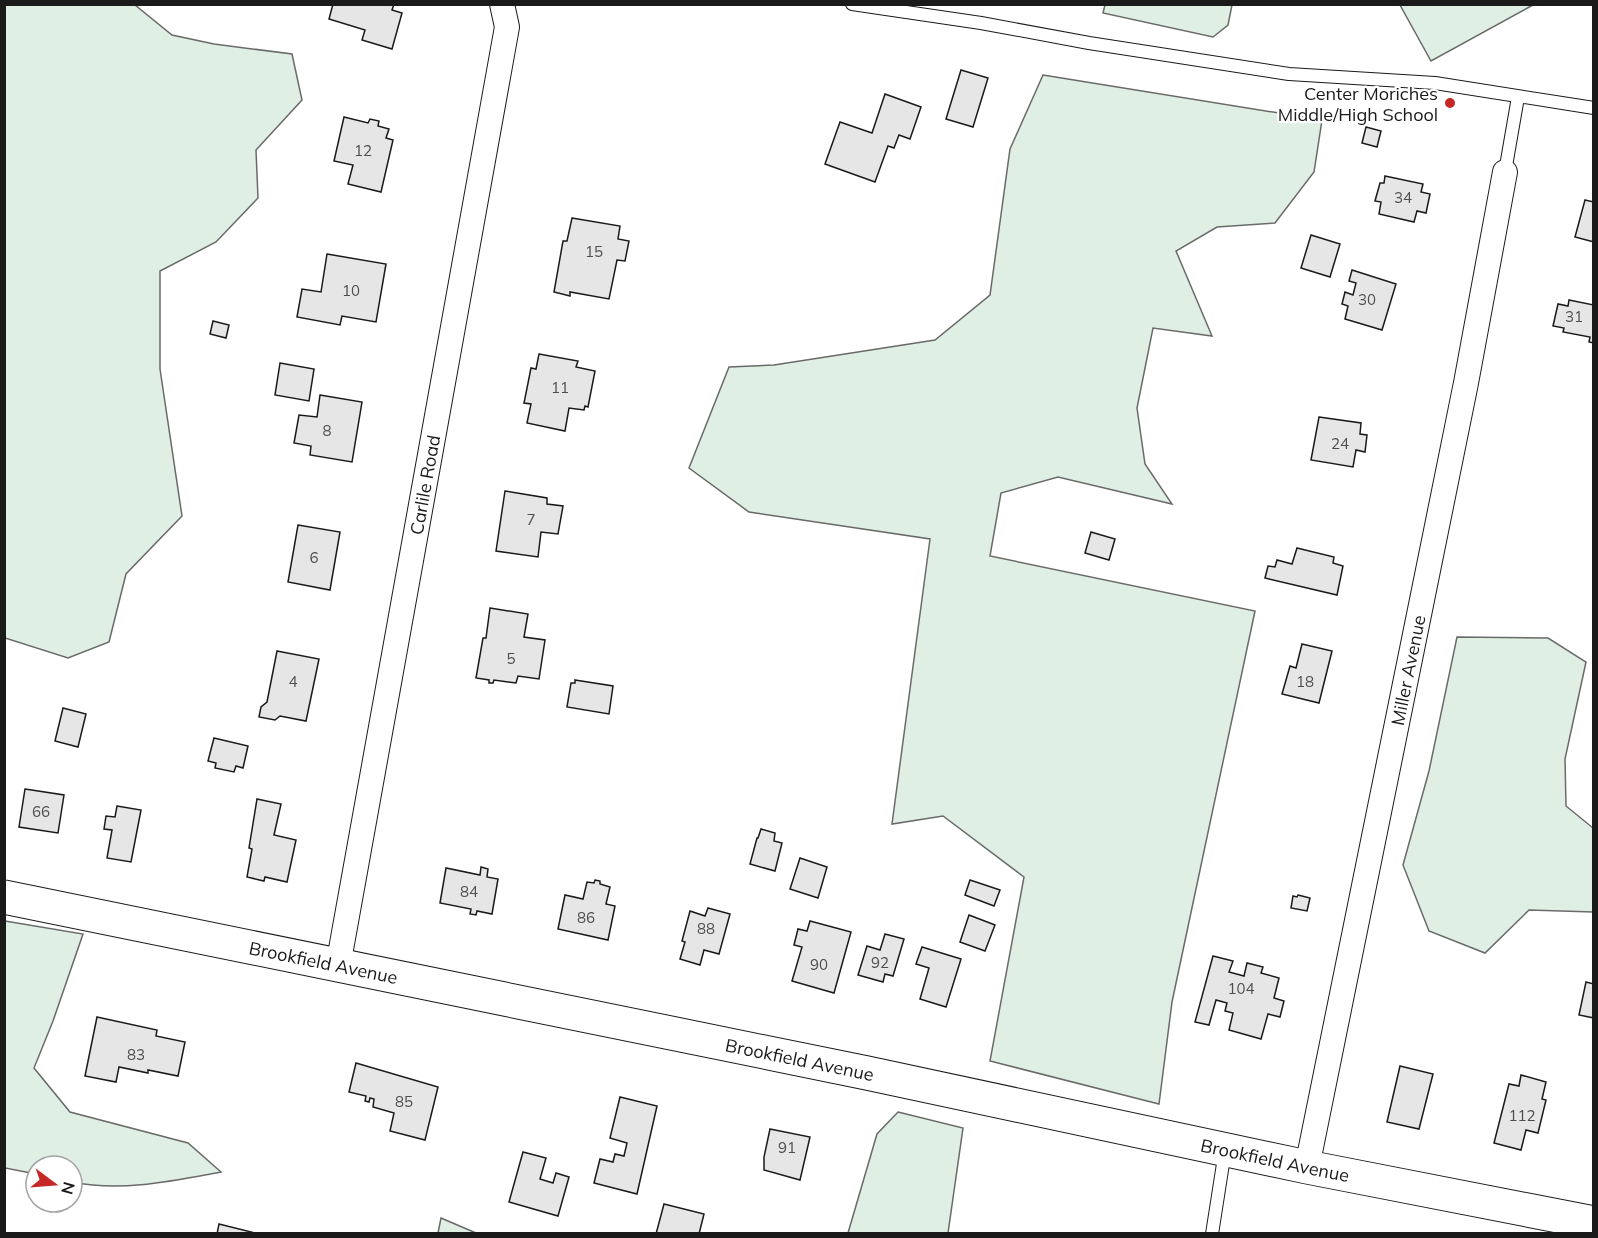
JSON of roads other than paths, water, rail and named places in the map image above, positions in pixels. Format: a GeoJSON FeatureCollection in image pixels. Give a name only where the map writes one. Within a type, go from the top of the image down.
{"type":"FeatureCollection","features":[{"type":"Feature","properties":{"kind":"main road","name":"Brookfield Avenue"},"geometry":{"type":"LineString","coordinates":[[4,897],[867,1073],[1306,1167],[1593,1223]]}},
{"type":"Feature","properties":{"kind":"street","name":"Carlile Road"},"geometry":{"type":"LineString","coordinates":[[338,966],[507,27],[502,4]]}},
{"type":"Feature","properties":{"kind":"street","name":"Miller Avenue"},"geometry":{"type":"LineString","coordinates":[[1306,1167],[1466,383],[1505,172]]}},
{"type":"Feature","properties":{"kind":"lane"},"geometry":{"type":"LineString","coordinates":[[852,4],[1289,74],[1435,83],[1593,108]]}},
{"type":"Feature","properties":{"kind":"lane"},"geometry":{"type":"LineString","coordinates":[[1505,172],[1518,97]]}},
{"type":"Feature","properties":{"kind":"lane"},"geometry":{"type":"LineString","coordinates":[[1212,1233],[1225,1149]]}},
{"type":"Feature","properties":{"kind":"place","name":"Center Moriches Middle/High School"},"geometry":{"type":"Point","coordinates":[1450,103]}}]}
